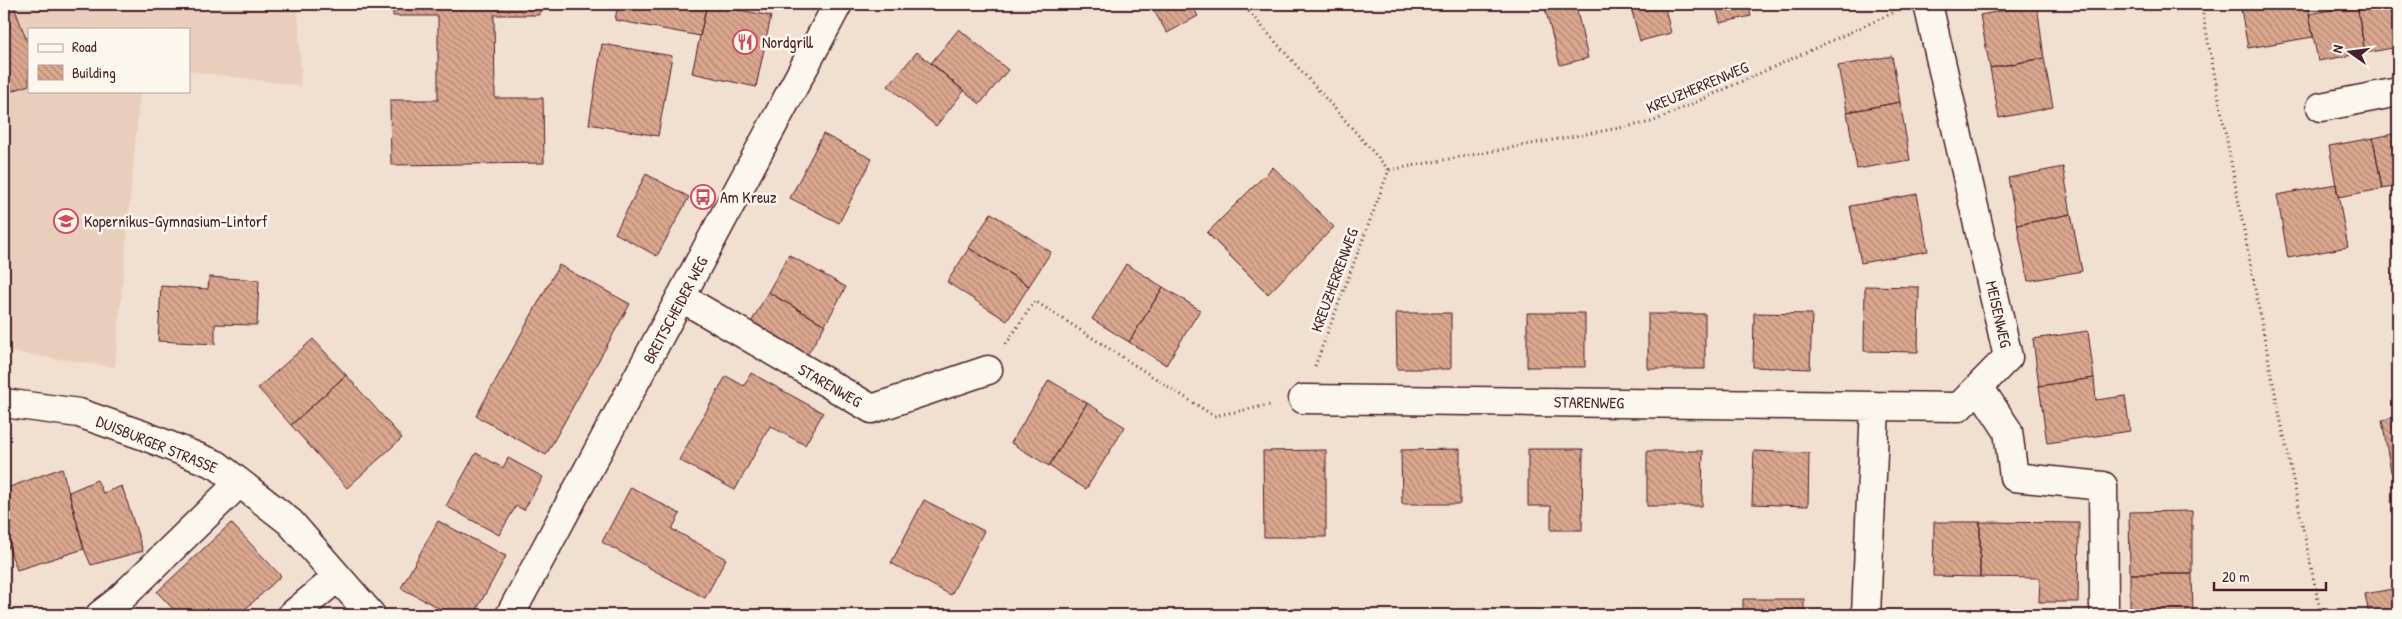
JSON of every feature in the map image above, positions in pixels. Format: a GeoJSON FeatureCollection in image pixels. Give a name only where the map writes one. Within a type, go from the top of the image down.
{"type":"FeatureCollection","features":[{"type":"Feature","properties":{"kind":"street","name":"BREITSCHEIDER WEG"},"geometry":{"type":"LineString","coordinates":[[510,615],[682,298],[838,4]]}},
{"type":"Feature","properties":{"kind":"street","name":"MEISENWEG"},"geometry":{"type":"LineString","coordinates":[[1875,406],[1959,407],[2008,357],[1928,4]]}},
{"type":"Feature","properties":{"kind":"street"},"geometry":{"type":"LineString","coordinates":[[2321,107],[2398,92]]}},
{"type":"Feature","properties":{"kind":"street","name":"STARENWEG"},"geometry":{"type":"LineString","coordinates":[[682,298],[872,409],[988,370]]}},
{"type":"Feature","properties":{"kind":"street"},"geometry":{"type":"LineString","coordinates":[[1979,387],[2008,430],[2014,477],[2102,486],[2104,606]]}},
{"type":"Feature","properties":{"kind":"street","name":"STARENWEG"},"geometry":{"type":"LineString","coordinates":[[1303,399],[1875,406]]}},
{"type":"Feature","properties":{"kind":"street","name":"DUISBURGER STRASSE"},"geometry":{"type":"LineString","coordinates":[[4,403],[79,413],[145,436],[217,465],[290,522],[371,615]]}},
{"type":"Feature","properties":{"kind":"street"},"geometry":{"type":"LineString","coordinates":[[1866,615],[1875,406]]}},
{"type":"Feature","properties":{"kind":"street"},"geometry":{"type":"LineString","coordinates":[[100,615],[118,601],[239,483]]}},
{"type":"Feature","properties":{"kind":"street"},"geometry":{"type":"LineString","coordinates":[[292,615],[338,577]]}},
{"type":"Feature","properties":{"kind":"path"},"geometry":{"type":"LineString","coordinates":[[1242,4],[1389,170]]}},
{"type":"Feature","properties":{"kind":"path"},"geometry":{"type":"LineString","coordinates":[[2201,4],[2273,383],[2321,615]]}},
{"type":"Feature","properties":{"kind":"path","name":"KREUZHERRENWEG"},"geometry":{"type":"LineString","coordinates":[[1303,399],[1389,170],[1652,122],[1896,12]]}},
{"type":"Feature","properties":{"kind":"path"},"geometry":{"type":"LineString","coordinates":[[988,370],[1035,301],[1214,416],[1303,399]]}},
{"type":"Feature","properties":{"kind":"shaded area","name":"Kopernikus-Gymnasium-Lintorf"},"geometry":{"type":"Polygon","coordinates":[[[4,4],[298,4],[301,86],[190,71],[190,28],[28,28],[28,92],[140,92],[115,367],[4,351],[4,4]]]}},
{"type":"Feature","properties":{"kind":"building"},"geometry":{"type":"Polygon","coordinates":[[[4,4],[13,4],[28,44],[28,85],[4,94],[4,4]]]}},
{"type":"Feature","properties":{"kind":"building"},"geometry":{"type":"Polygon","coordinates":[[[393,4],[540,4],[540,15],[494,15],[495,98],[543,98],[544,163],[391,165],[390,100],[438,100],[438,16],[393,16],[393,4]]]}},
{"type":"Feature","properties":{"kind":"building"},"geometry":{"type":"Polygon","coordinates":[[[618,4],[707,4],[700,36],[615,20],[618,4]]]}},
{"type":"Feature","properties":{"kind":"building"},"geometry":{"type":"Polygon","coordinates":[[[707,4],[771,16],[756,87],[692,73],[707,4]]]}},
{"type":"Feature","properties":{"kind":"building"},"geometry":{"type":"Polygon","coordinates":[[[1134,4],[1144,4],[1136,9],[1134,4]]]}},
{"type":"Feature","properties":{"kind":"building"},"geometry":{"type":"Polygon","coordinates":[[[1150,4],[1191,4],[1198,16],[1167,33],[1150,4]]]}},
{"type":"Feature","properties":{"kind":"building"},"geometry":{"type":"Polygon","coordinates":[[[1544,4],[1590,4],[1576,7],[1588,58],[1560,65],[1544,4]]]}},
{"type":"Feature","properties":{"kind":"building"},"geometry":{"type":"Polygon","coordinates":[[[1630,4],[1664,4],[1671,33],[1640,41],[1630,4]]]}},
{"type":"Feature","properties":{"kind":"building"},"geometry":{"type":"Polygon","coordinates":[[[1715,4],[1748,4],[1751,16],[1720,23],[1715,4]]]}},
{"type":"Feature","properties":{"kind":"building"},"geometry":{"type":"Polygon","coordinates":[[[2037,4],[2044,58],[1990,68],[1980,15],[2037,4]]]}},
{"type":"Feature","properties":{"kind":"building"},"geometry":{"type":"Polygon","coordinates":[[[2240,4],[2308,4],[2313,37],[2248,48],[2240,4]]]}},
{"type":"Feature","properties":{"kind":"building"},"geometry":{"type":"Polygon","coordinates":[[[2398,4],[2398,47],[2365,53],[2357,5],[2398,4]]]}},
{"type":"Feature","properties":{"kind":"building"},"geometry":{"type":"Polygon","coordinates":[[[2357,5],[2365,53],[2318,61],[2309,14],[2357,5]]]}},
{"type":"Feature","properties":{"kind":"building"},"geometry":{"type":"Polygon","coordinates":[[[959,29],[1008,70],[980,104],[931,63],[959,29]]]}},
{"type":"Feature","properties":{"kind":"building"},"geometry":{"type":"Polygon","coordinates":[[[602,44],[672,56],[658,136],[589,124],[602,44]]]}},
{"type":"Feature","properties":{"kind":"building"},"geometry":{"type":"Polygon","coordinates":[[[917,52],[964,91],[936,126],[888,86],[917,52]]]}},
{"type":"Feature","properties":{"kind":"building"},"geometry":{"type":"Polygon","coordinates":[[[1892,56],[1900,102],[1847,112],[1838,66],[1892,56]]]}},
{"type":"Feature","properties":{"kind":"building"},"geometry":{"type":"Polygon","coordinates":[[[2044,58],[2053,107],[1999,118],[1990,68],[2044,58]]]}},
{"type":"Feature","properties":{"kind":"building"},"geometry":{"type":"Polygon","coordinates":[[[1900,102],[1910,160],[1857,169],[1847,112],[1900,102]]]}},
{"type":"Feature","properties":{"kind":"building"},"geometry":{"type":"Polygon","coordinates":[[[2398,133],[2398,186],[2382,189],[2373,138],[2398,133]]]}},
{"type":"Feature","properties":{"kind":"building"},"geometry":{"type":"Polygon","coordinates":[[[823,134],[872,159],[839,223],[790,198],[823,134]]]}},
{"type":"Feature","properties":{"kind":"building"},"geometry":{"type":"Polygon","coordinates":[[[2373,138],[2382,189],[2338,197],[2329,146],[2373,138]]]}},
{"type":"Feature","properties":{"kind":"building"},"geometry":{"type":"Polygon","coordinates":[[[1273,167],[1334,227],[1268,294],[1207,233],[1273,167]]]}},
{"type":"Feature","properties":{"kind":"building"},"geometry":{"type":"Polygon","coordinates":[[[2063,167],[2071,214],[2017,225],[2008,178],[2063,167]]]}},
{"type":"Feature","properties":{"kind":"building"},"geometry":{"type":"Polygon","coordinates":[[[646,174],[689,197],[657,256],[615,233],[646,174]]]}},
{"type":"Feature","properties":{"kind":"building"},"geometry":{"type":"Polygon","coordinates":[[[2336,184],[2348,247],[2288,258],[2277,195],[2336,184]]]}},
{"type":"Feature","properties":{"kind":"building"},"geometry":{"type":"Polygon","coordinates":[[[1917,194],[1928,251],[1861,263],[1850,206],[1917,194]]]}},
{"type":"Feature","properties":{"kind":"building"},"geometry":{"type":"Polygon","coordinates":[[[991,213],[1051,252],[1029,286],[969,248],[991,213]]]}},
{"type":"Feature","properties":{"kind":"building"},"geometry":{"type":"Polygon","coordinates":[[[2071,214],[2082,271],[2028,281],[2017,225],[2071,214]]]}},
{"type":"Feature","properties":{"kind":"building"},"geometry":{"type":"Polygon","coordinates":[[[969,248],[1029,286],[1007,321],[947,282],[969,248]]]}},
{"type":"Feature","properties":{"kind":"building"},"geometry":{"type":"Polygon","coordinates":[[[789,255],[846,287],[825,325],[768,292],[789,255]]]}},
{"type":"Feature","properties":{"kind":"building"},"geometry":{"type":"Polygon","coordinates":[[[1126,264],[1163,287],[1129,342],[1092,319],[1126,264]]]}},
{"type":"Feature","properties":{"kind":"building"},"geometry":{"type":"Polygon","coordinates":[[[559,265],[630,304],[546,455],[476,416],[559,265]]]}},
{"type":"Feature","properties":{"kind":"building"},"geometry":{"type":"Polygon","coordinates":[[[209,277],[259,280],[257,325],[215,324],[215,344],[158,341],[161,286],[208,289],[209,277]]]}},
{"type":"Feature","properties":{"kind":"building"},"geometry":{"type":"Polygon","coordinates":[[[1865,286],[1919,287],[1918,352],[1864,351],[1865,286]]]}},
{"type":"Feature","properties":{"kind":"building"},"geometry":{"type":"Polygon","coordinates":[[[1163,287],[1200,310],[1166,365],[1129,342],[1163,287]]]}},
{"type":"Feature","properties":{"kind":"building"},"geometry":{"type":"Polygon","coordinates":[[[768,292],[825,325],[803,362],[747,330],[768,292]]]}},
{"type":"Feature","properties":{"kind":"building"},"geometry":{"type":"Polygon","coordinates":[[[1396,313],[1451,313],[1451,369],[1397,369],[1396,313]]]}},
{"type":"Feature","properties":{"kind":"building"},"geometry":{"type":"Polygon","coordinates":[[[1527,313],[1585,313],[1585,367],[1527,367],[1527,313]]]}},
{"type":"Feature","properties":{"kind":"building"},"geometry":{"type":"Polygon","coordinates":[[[1754,313],[1812,314],[1810,369],[1753,367],[1754,313]]]}},
{"type":"Feature","properties":{"kind":"building"},"geometry":{"type":"Polygon","coordinates":[[[1648,314],[1705,314],[1705,369],[1648,369],[1648,314]]]}},
{"type":"Feature","properties":{"kind":"building"},"geometry":{"type":"Polygon","coordinates":[[[2088,331],[2094,378],[2039,386],[2033,339],[2088,331]]]}},
{"type":"Feature","properties":{"kind":"building"},"geometry":{"type":"Polygon","coordinates":[[[313,339],[346,375],[291,425],[258,388],[313,339]]]}},
{"type":"Feature","properties":{"kind":"building"},"geometry":{"type":"Polygon","coordinates":[[[751,373],[823,413],[805,445],[770,426],[735,490],[679,460],[726,376],[744,386],[751,373]]]}},
{"type":"Feature","properties":{"kind":"building"},"geometry":{"type":"Polygon","coordinates":[[[346,375],[402,438],[347,488],[291,425],[346,375]]]}},
{"type":"Feature","properties":{"kind":"building"},"geometry":{"type":"Polygon","coordinates":[[[2094,378],[2096,400],[2125,396],[2130,431],[2047,443],[2039,386],[2094,378]]]}},
{"type":"Feature","properties":{"kind":"building"},"geometry":{"type":"Polygon","coordinates":[[[1049,380],[1087,403],[1049,466],[1011,443],[1049,380]]]}},
{"type":"Feature","properties":{"kind":"building"},"geometry":{"type":"Polygon","coordinates":[[[1087,403],[1125,427],[1086,489],[1049,466],[1087,403]]]}},
{"type":"Feature","properties":{"kind":"building"},"geometry":{"type":"Polygon","coordinates":[[[2398,417],[2398,470],[2391,472],[2382,420],[2398,417]]]}},
{"type":"Feature","properties":{"kind":"building"},"geometry":{"type":"Polygon","coordinates":[[[1460,449],[1460,504],[1402,504],[1401,450],[1460,449]]]}},
{"type":"Feature","properties":{"kind":"building"},"geometry":{"type":"Polygon","coordinates":[[[1528,449],[1583,449],[1582,530],[1551,530],[1551,506],[1528,506],[1528,449]]]}},
{"type":"Feature","properties":{"kind":"building"},"geometry":{"type":"Polygon","coordinates":[[[1326,450],[1326,537],[1264,537],[1263,451],[1326,450]]]}},
{"type":"Feature","properties":{"kind":"building"},"geometry":{"type":"Polygon","coordinates":[[[1647,451],[1703,451],[1702,506],[1647,506],[1647,451]]]}},
{"type":"Feature","properties":{"kind":"building"},"geometry":{"type":"Polygon","coordinates":[[[1754,451],[1809,453],[1808,506],[1752,504],[1754,451]]]}},
{"type":"Feature","properties":{"kind":"building"},"geometry":{"type":"Polygon","coordinates":[[[476,453],[503,468],[508,458],[543,477],[524,510],[516,506],[499,535],[446,506],[476,453]]]}},
{"type":"Feature","properties":{"kind":"building"},"geometry":{"type":"Polygon","coordinates":[[[62,468],[84,549],[17,570],[4,535],[4,489],[62,468]]]}},
{"type":"Feature","properties":{"kind":"building"},"geometry":{"type":"Polygon","coordinates":[[[97,480],[103,493],[122,486],[143,551],[91,565],[84,549],[69,492],[97,480]]]}},
{"type":"Feature","properties":{"kind":"building"},"geometry":{"type":"Polygon","coordinates":[[[631,487],[680,514],[672,529],[726,559],[705,598],[602,542],[631,487]]]}},
{"type":"Feature","properties":{"kind":"building"},"geometry":{"type":"Polygon","coordinates":[[[924,500],[984,531],[951,595],[891,563],[924,500]]]}},
{"type":"Feature","properties":{"kind":"building"},"geometry":{"type":"Polygon","coordinates":[[[2192,511],[2192,574],[2130,574],[2129,512],[2192,511]]]}},
{"type":"Feature","properties":{"kind":"building"},"geometry":{"type":"Polygon","coordinates":[[[438,521],[506,556],[476,611],[467,615],[452,615],[401,588],[438,521]]]}},
{"type":"Feature","properties":{"kind":"building"},"geometry":{"type":"Polygon","coordinates":[[[1934,522],[1980,522],[1980,577],[1933,576],[1934,522]]]}},
{"type":"Feature","properties":{"kind":"building"},"geometry":{"type":"Polygon","coordinates":[[[1980,522],[2079,523],[2078,602],[2039,602],[2040,578],[1980,577],[1980,522]]]}},
{"type":"Feature","properties":{"kind":"building"},"geometry":{"type":"Polygon","coordinates":[[[231,523],[281,576],[239,615],[179,615],[157,592],[231,523]]]}},
{"type":"Feature","properties":{"kind":"building"},"geometry":{"type":"Polygon","coordinates":[[[2398,553],[2398,570],[2395,554],[2398,553]]]}},
{"type":"Feature","properties":{"kind":"building"},"geometry":{"type":"Polygon","coordinates":[[[2130,574],[2192,574],[2193,615],[2130,615],[2130,574]]]}},
{"type":"Feature","properties":{"kind":"building"},"geometry":{"type":"Polygon","coordinates":[[[2398,588],[2398,615],[2369,615],[2365,594],[2398,588]]]}},
{"type":"Feature","properties":{"kind":"building"},"geometry":{"type":"Polygon","coordinates":[[[1743,599],[1804,599],[1804,615],[1743,615],[1743,599]]]}},
{"type":"Feature","properties":{"kind":"place","name":"Nordgrill"},"geometry":{"type":"Point","coordinates":[745,42]}},
{"type":"Feature","properties":{"kind":"place","name":"Am Kreuz"},"geometry":{"type":"Point","coordinates":[703,197]}},
{"type":"Feature","properties":{"kind":"place","name":"Kopernikus-Gymnasium-Lintorf"},"geometry":{"type":"Point","coordinates":[66,221]}}]}
